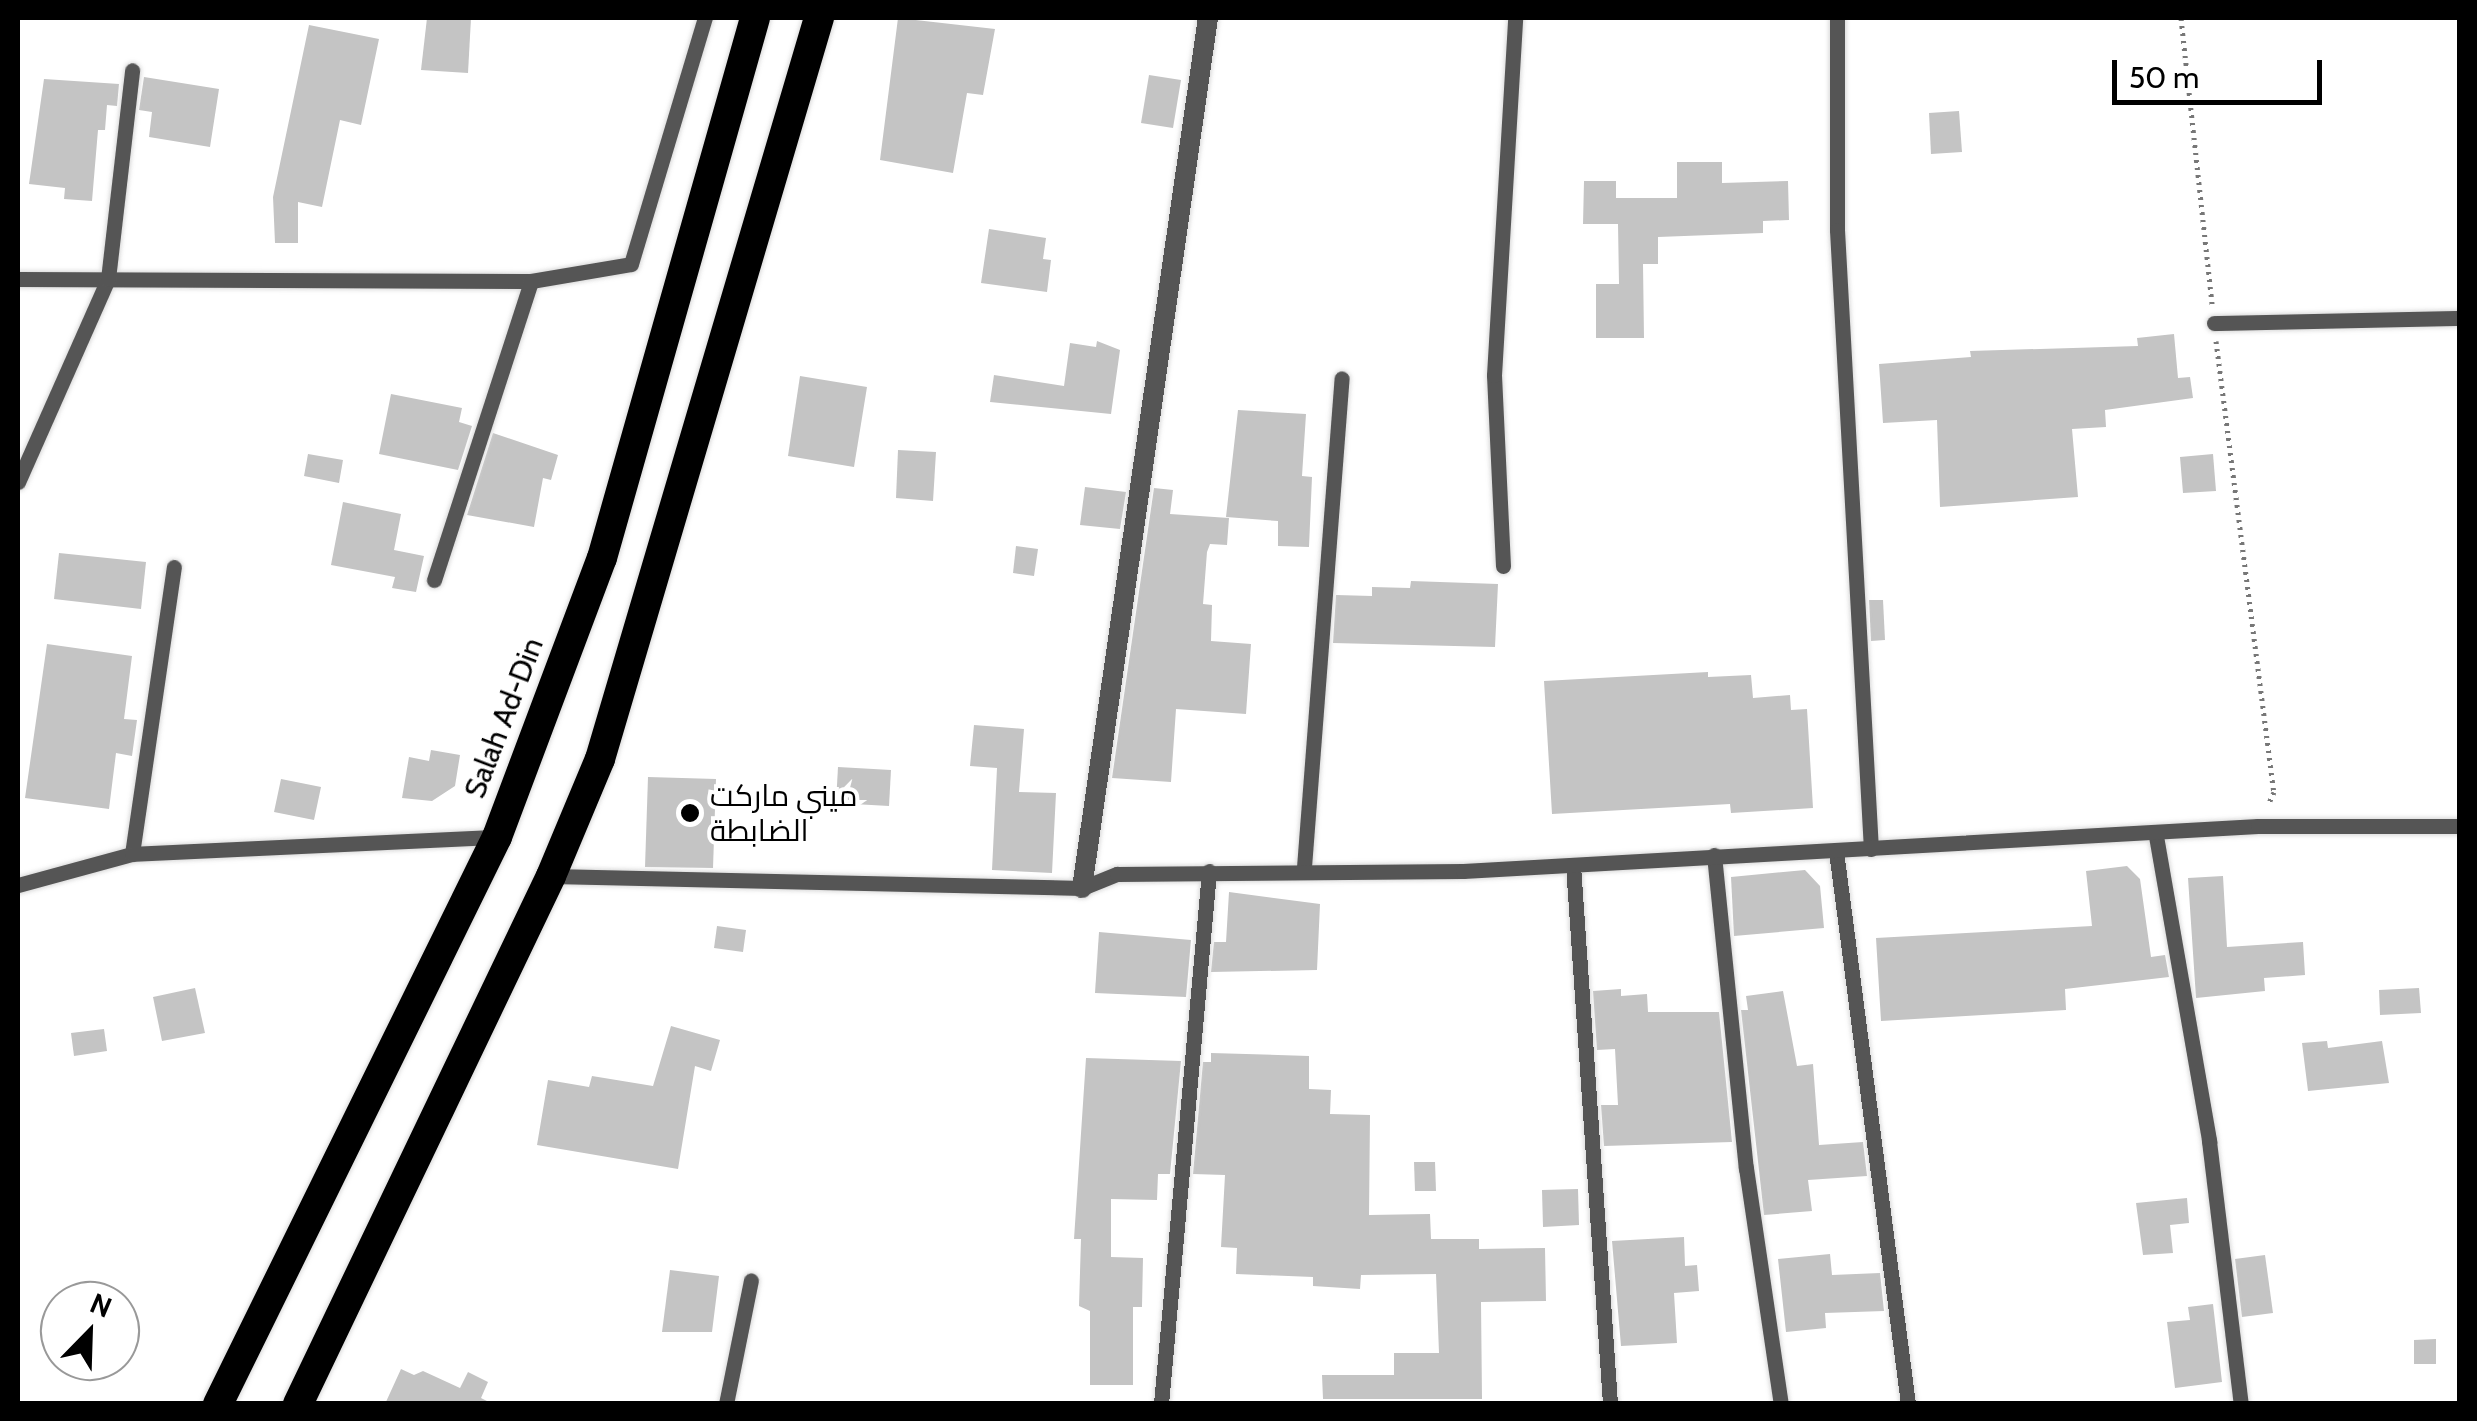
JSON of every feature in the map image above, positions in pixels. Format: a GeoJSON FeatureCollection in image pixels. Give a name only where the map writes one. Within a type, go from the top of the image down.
{"type":"FeatureCollection","features":[{"type":"Feature","properties":{"kind":"highway","name":"Salah Ad-Din"},"geometry":{"type":"LineString","coordinates":[[218,1404],[497,837],[602,558],[754,18]]}},
{"type":"Feature","properties":{"kind":"highway"},"geometry":{"type":"LineString","coordinates":[[298,1404],[551,876],[600,759],[819,18]]}},
{"type":"Feature","properties":{"kind":"street"},"geometry":{"type":"LineString","coordinates":[[1082,888],[1208,18]]}},
{"type":"Feature","properties":{"kind":"lane"},"geometry":{"type":"LineString","coordinates":[[18,279],[531,281],[631,264],[705,18]]}},
{"type":"Feature","properties":{"kind":"lane"},"geometry":{"type":"LineString","coordinates":[[1503,566],[1494,375],[1515,18]]}},
{"type":"Feature","properties":{"kind":"lane"},"geometry":{"type":"LineString","coordinates":[[1837,18],[1838,250],[1871,849]]}},
{"type":"Feature","properties":{"kind":"lane"},"geometry":{"type":"LineString","coordinates":[[18,482],[108,279],[132,70]]}},
{"type":"Feature","properties":{"kind":"lane"},"geometry":{"type":"LineString","coordinates":[[434,580],[531,281]]}},
{"type":"Feature","properties":{"kind":"lane"},"geometry":{"type":"LineString","coordinates":[[2214,323],[2460,318]]}},
{"type":"Feature","properties":{"kind":"lane"},"geometry":{"type":"LineString","coordinates":[[1304,867],[1342,378]]}},
{"type":"Feature","properties":{"kind":"lane"},"geometry":{"type":"LineString","coordinates":[[132,854],[174,568]]}},
{"type":"Feature","properties":{"kind":"lane"},"geometry":{"type":"LineString","coordinates":[[551,876],[1082,888],[1117,874],[1304,867],[1573,865],[2156,836],[2258,826],[2460,826]]}},
{"type":"Feature","properties":{"kind":"lane"},"geometry":{"type":"LineString","coordinates":[[2156,836],[2210,1140],[2241,1404]]}},
{"type":"Feature","properties":{"kind":"lane"},"geometry":{"type":"LineString","coordinates":[[18,885],[132,854],[497,837]]}},
{"type":"Feature","properties":{"kind":"lane"},"geometry":{"type":"LineString","coordinates":[[1836,851],[1908,1404]]}},
{"type":"Feature","properties":{"kind":"lane"},"geometry":{"type":"LineString","coordinates":[[1714,855],[1746,1168],[1781,1404]]}},
{"type":"Feature","properties":{"kind":"lane"},"geometry":{"type":"LineString","coordinates":[[1573,865],[1610,1404]]}},
{"type":"Feature","properties":{"kind":"lane"},"geometry":{"type":"LineString","coordinates":[[1161,1404],[1210,871]]}},
{"type":"Feature","properties":{"kind":"lane"},"geometry":{"type":"LineString","coordinates":[[726,1404],[751,1280]]}},
{"type":"Feature","properties":{"kind":"path"},"geometry":{"type":"LineString","coordinates":[[2181,18],[2214,323],[2274,792],[2258,826]]}},
{"type":"Feature","properties":{"kind":"building"},"geometry":{"type":"Polygon","coordinates":[[[427,18],[471,18],[468,73],[421,70],[427,18]]]}},
{"type":"Feature","properties":{"kind":"building"},"geometry":{"type":"Polygon","coordinates":[[[898,18],[995,29],[983,95],[967,93],[953,173],[880,160],[898,18]]]}},
{"type":"Feature","properties":{"kind":"building"},"geometry":{"type":"Polygon","coordinates":[[[309,25],[379,39],[361,125],[340,120],[322,207],[298,202],[298,243],[275,243],[273,197],[309,25]]]}},
{"type":"Feature","properties":{"kind":"building"},"geometry":{"type":"Polygon","coordinates":[[[1149,75],[1181,80],[1173,128],[1141,123],[1149,75]]]}},
{"type":"Feature","properties":{"kind":"building"},"geometry":{"type":"Polygon","coordinates":[[[144,77],[219,89],[210,147],[149,137],[152,112],[139,110],[144,77]]]}},
{"type":"Feature","properties":{"kind":"building"},"geometry":{"type":"Polygon","coordinates":[[[44,79],[119,84],[117,106],[107,105],[105,130],[98,130],[92,201],[64,199],[65,188],[29,184],[44,79]]]}},
{"type":"Feature","properties":{"kind":"building"},"geometry":{"type":"Polygon","coordinates":[[[1959,111],[1962,152],[1931,154],[1929,113],[1959,111]]]}},
{"type":"Feature","properties":{"kind":"building"},"geometry":{"type":"Polygon","coordinates":[[[1677,162],[1722,162],[1722,183],[1788,181],[1789,220],[1763,221],[1763,233],[1658,237],[1658,264],[1643,264],[1644,338],[1596,338],[1596,284],[1619,284],[1618,224],[1583,224],[1584,181],[1616,181],[1616,198],[1677,198],[1677,162]]]}},
{"type":"Feature","properties":{"kind":"building"},"geometry":{"type":"Polygon","coordinates":[[[989,229],[1046,238],[1043,259],[1051,260],[1047,292],[981,283],[989,229]]]}},
{"type":"Feature","properties":{"kind":"building"},"geometry":{"type":"Polygon","coordinates":[[[2174,334],[2178,378],[2190,377],[2193,398],[2105,410],[2106,427],[2072,429],[2078,497],[1940,507],[1937,420],[1883,423],[1879,364],[1971,357],[1970,351],[2138,346],[2137,338],[2174,334]]]}},
{"type":"Feature","properties":{"kind":"building"},"geometry":{"type":"Polygon","coordinates":[[[1097,341],[1120,350],[1111,414],[990,402],[994,375],[1064,386],[1070,343],[1096,347],[1097,341]]]}},
{"type":"Feature","properties":{"kind":"building"},"geometry":{"type":"Polygon","coordinates":[[[800,376],[867,387],[854,467],[788,456],[800,376]]]}},
{"type":"Feature","properties":{"kind":"building"},"geometry":{"type":"Polygon","coordinates":[[[391,394],[462,408],[459,422],[472,426],[458,470],[379,454],[391,394]]]}},
{"type":"Feature","properties":{"kind":"building"},"geometry":{"type":"Polygon","coordinates":[[[1238,410],[1306,414],[1302,476],[1312,477],[1309,547],[1278,546],[1278,521],[1226,517],[1238,410]]]}},
{"type":"Feature","properties":{"kind":"building"},"geometry":{"type":"Polygon","coordinates":[[[493,433],[558,455],[551,480],[543,478],[534,527],[467,515],[493,433]]]}},
{"type":"Feature","properties":{"kind":"building"},"geometry":{"type":"Polygon","coordinates":[[[898,450],[936,452],[933,501],[896,498],[898,450]]]}},
{"type":"Feature","properties":{"kind":"building"},"geometry":{"type":"Polygon","coordinates":[[[308,454],[343,460],[339,483],[304,476],[308,454]]]}},
{"type":"Feature","properties":{"kind":"building"},"geometry":{"type":"Polygon","coordinates":[[[2213,454],[2216,491],[2183,493],[2180,457],[2213,454]]]}},
{"type":"Feature","properties":{"kind":"building"},"geometry":{"type":"Polygon","coordinates":[[[1085,487],[1126,492],[1120,529],[1080,525],[1085,487]]]}},
{"type":"Feature","properties":{"kind":"building"},"geometry":{"type":"Polygon","coordinates":[[[1154,488],[1173,490],[1170,514],[1229,518],[1227,545],[1210,544],[1207,552],[1203,604],[1212,605],[1211,641],[1251,644],[1246,714],[1176,709],[1171,782],[1112,778],[1154,488]]]}},
{"type":"Feature","properties":{"kind":"building"},"geometry":{"type":"Polygon","coordinates":[[[343,502],[401,514],[394,550],[424,556],[416,592],[392,588],[395,577],[331,565],[343,502]]]}},
{"type":"Feature","properties":{"kind":"building"},"geometry":{"type":"Polygon","coordinates":[[[1016,546],[1038,549],[1034,576],[1013,573],[1016,546]]]}},
{"type":"Feature","properties":{"kind":"building"},"geometry":{"type":"Polygon","coordinates":[[[59,553],[146,562],[141,609],[54,599],[59,553]]]}},
{"type":"Feature","properties":{"kind":"building"},"geometry":{"type":"Polygon","coordinates":[[[1411,581],[1498,584],[1495,647],[1333,643],[1336,595],[1372,596],[1372,587],[1410,588],[1411,581]]]}},
{"type":"Feature","properties":{"kind":"building"},"geometry":{"type":"Polygon","coordinates":[[[1869,600],[1883,600],[1885,640],[1871,641],[1869,600]]]}},
{"type":"Feature","properties":{"kind":"building"},"geometry":{"type":"Polygon","coordinates":[[[47,644],[132,656],[124,719],[137,720],[132,756],[116,753],[109,809],[25,798],[47,644]]]}},
{"type":"Feature","properties":{"kind":"building"},"geometry":{"type":"Polygon","coordinates":[[[1708,672],[1708,677],[1751,675],[1753,698],[1790,695],[1791,710],[1807,709],[1813,808],[1731,813],[1730,804],[1552,814],[1544,681],[1708,672]]]}},
{"type":"Feature","properties":{"kind":"building"},"geometry":{"type":"Polygon","coordinates":[[[974,725],[1024,729],[1019,792],[1056,793],[1052,873],[992,870],[997,768],[970,766],[974,725]]]}},
{"type":"Feature","properties":{"kind":"building"},"geometry":{"type":"Polygon","coordinates":[[[431,750],[460,755],[455,786],[432,801],[402,798],[409,757],[429,761],[431,750]]]}},
{"type":"Feature","properties":{"kind":"building"},"geometry":{"type":"Polygon","coordinates":[[[838,767],[891,770],[889,806],[836,803],[838,767]]]}},
{"type":"Feature","properties":{"kind":"building"},"geometry":{"type":"Polygon","coordinates":[[[648,777],[716,779],[713,868],[645,867],[648,777]]]}},
{"type":"Feature","properties":{"kind":"building"},"geometry":{"type":"Polygon","coordinates":[[[281,779],[321,787],[314,820],[274,812],[281,779]]]}},
{"type":"Feature","properties":{"kind":"building"},"geometry":{"type":"Polygon","coordinates":[[[2127,866],[2140,879],[2151,957],[2165,955],[2169,977],[2065,989],[2066,1010],[1881,1021],[1876,938],[2092,926],[2086,871],[2127,866]]]}},
{"type":"Feature","properties":{"kind":"building"},"geometry":{"type":"Polygon","coordinates":[[[1805,870],[1820,886],[1824,928],[1734,936],[1731,877],[1805,870]]]}},
{"type":"Feature","properties":{"kind":"building"},"geometry":{"type":"Polygon","coordinates":[[[2223,876],[2227,947],[2303,942],[2305,975],[2264,978],[2265,991],[2196,998],[2188,878],[2223,876]]]}},
{"type":"Feature","properties":{"kind":"building"},"geometry":{"type":"Polygon","coordinates":[[[1229,892],[1320,904],[1317,970],[1211,972],[1214,942],[1226,942],[1229,892]]]}},
{"type":"Feature","properties":{"kind":"building"},"geometry":{"type":"Polygon","coordinates":[[[717,926],[746,930],[743,952],[714,948],[717,926]]]}},
{"type":"Feature","properties":{"kind":"building"},"geometry":{"type":"Polygon","coordinates":[[[1099,932],[1191,940],[1186,997],[1095,993],[1099,932]]]}},
{"type":"Feature","properties":{"kind":"building"},"geometry":{"type":"Polygon","coordinates":[[[195,988],[205,1033],[162,1041],[153,997],[195,988]]]}},
{"type":"Feature","properties":{"kind":"building"},"geometry":{"type":"Polygon","coordinates":[[[2419,988],[2421,1013],[2380,1015],[2379,990],[2419,988]]]}},
{"type":"Feature","properties":{"kind":"building"},"geometry":{"type":"Polygon","coordinates":[[[1621,989],[1621,996],[1647,994],[1648,1012],[1719,1012],[1732,1142],[1604,1146],[1601,1105],[1618,1105],[1615,1049],[1597,1050],[1593,991],[1621,989]]]}},
{"type":"Feature","properties":{"kind":"building"},"geometry":{"type":"Polygon","coordinates":[[[1783,991],[1797,1066],[1813,1064],[1819,1145],[1863,1142],[1867,1176],[1808,1180],[1812,1211],[1764,1215],[1741,1010],[1748,1010],[1746,996],[1783,991]]]}},
{"type":"Feature","properties":{"kind":"building"},"geometry":{"type":"Polygon","coordinates":[[[671,1026],[720,1040],[711,1071],[695,1066],[678,1169],[537,1145],[548,1080],[589,1087],[592,1076],[653,1086],[671,1026]]]}},
{"type":"Feature","properties":{"kind":"building"},"geometry":{"type":"Polygon","coordinates":[[[104,1029],[107,1051],[74,1056],[71,1033],[104,1029]]]}},
{"type":"Feature","properties":{"kind":"building"},"geometry":{"type":"Polygon","coordinates":[[[2327,1041],[2328,1048],[2382,1041],[2389,1083],[2308,1091],[2302,1043],[2327,1041]]]}},
{"type":"Feature","properties":{"kind":"building"},"geometry":{"type":"Polygon","coordinates":[[[1211,1053],[1309,1056],[1309,1089],[1331,1090],[1330,1114],[1370,1115],[1369,1215],[1430,1214],[1431,1239],[1479,1239],[1479,1249],[1545,1248],[1546,1301],[1481,1302],[1482,1399],[1323,1399],[1322,1375],[1394,1375],[1394,1353],[1439,1353],[1436,1274],[1361,1275],[1360,1289],[1313,1286],[1313,1277],[1236,1274],[1237,1248],[1221,1247],[1225,1175],[1193,1174],[1203,1062],[1211,1062],[1211,1053]]]}},
{"type":"Feature","properties":{"kind":"building"},"geometry":{"type":"Polygon","coordinates":[[[1086,1058],[1181,1061],[1170,1174],[1158,1174],[1157,1200],[1111,1199],[1111,1257],[1143,1258],[1142,1307],[1133,1307],[1133,1385],[1090,1385],[1090,1311],[1079,1306],[1081,1239],[1074,1239],[1086,1058]]]}},
{"type":"Feature","properties":{"kind":"building"},"geometry":{"type":"Polygon","coordinates":[[[1414,1162],[1435,1162],[1436,1191],[1415,1191],[1414,1162]]]}},
{"type":"Feature","properties":{"kind":"building"},"geometry":{"type":"Polygon","coordinates":[[[1578,1189],[1579,1225],[1543,1227],[1542,1190],[1578,1189]]]}},
{"type":"Feature","properties":{"kind":"building"},"geometry":{"type":"Polygon","coordinates":[[[2187,1198],[2189,1223],[2170,1225],[2173,1253],[2143,1255],[2136,1203],[2187,1198]]]}},
{"type":"Feature","properties":{"kind":"building"},"geometry":{"type":"Polygon","coordinates":[[[1684,1237],[1685,1266],[1697,1265],[1699,1291],[1674,1293],[1677,1343],[1621,1346],[1612,1241],[1684,1237]]]}},
{"type":"Feature","properties":{"kind":"building"},"geometry":{"type":"Polygon","coordinates":[[[1830,1254],[1832,1275],[1880,1273],[1884,1311],[1825,1313],[1826,1328],[1786,1332],[1778,1259],[1830,1254]]]}},
{"type":"Feature","properties":{"kind":"building"},"geometry":{"type":"Polygon","coordinates":[[[2265,1255],[2273,1313],[2242,1317],[2235,1259],[2265,1255]]]}},
{"type":"Feature","properties":{"kind":"building"},"geometry":{"type":"Polygon","coordinates":[[[670,1270],[719,1276],[712,1332],[662,1332],[670,1270]]]}},
{"type":"Feature","properties":{"kind":"building"},"geometry":{"type":"Polygon","coordinates":[[[2213,1304],[2222,1382],[2175,1388],[2167,1322],[2190,1320],[2188,1307],[2213,1304]]]}},
{"type":"Feature","properties":{"kind":"building"},"geometry":{"type":"Polygon","coordinates":[[[2436,1339],[2436,1364],[2414,1364],[2414,1340],[2436,1339]]]}},
{"type":"Feature","properties":{"kind":"building"},"geometry":{"type":"Polygon","coordinates":[[[401,1369],[414,1375],[423,1371],[460,1388],[468,1372],[488,1382],[481,1398],[493,1404],[385,1404],[401,1369]]]}},
{"type":"Feature","properties":{"kind":"place","name":"ميني ماركت الضابطة"},"geometry":{"type":"Point","coordinates":[690,813]}}]}
